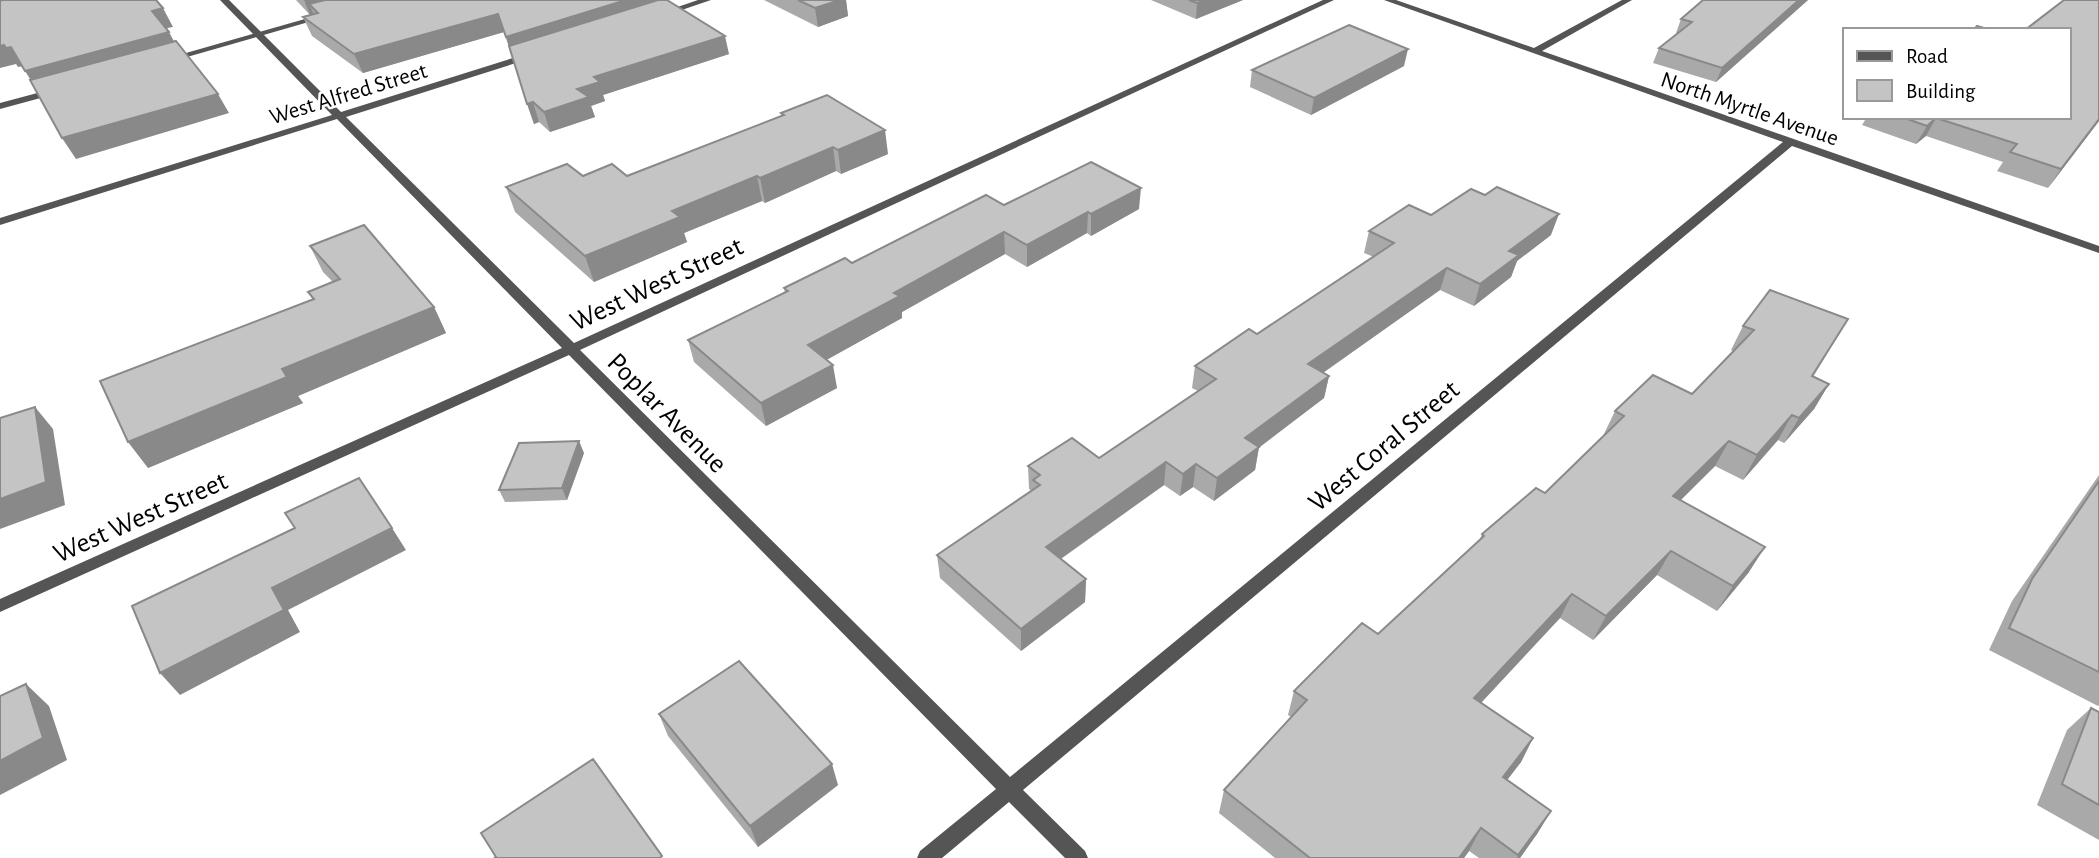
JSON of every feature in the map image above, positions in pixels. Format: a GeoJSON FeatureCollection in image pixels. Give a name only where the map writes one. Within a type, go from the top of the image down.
{"type":"FeatureCollection","features":[{"type":"Feature","properties":{"kind":"street","name":"Poplar Avenue"},"geometry":{"type":"LineString","coordinates":[[224,0],[1079,858]]}},
{"type":"Feature","properties":{"kind":"street"},"geometry":{"type":"LineString","coordinates":[[654,16],[706,0]]}},
{"type":"Feature","properties":{"kind":"street","name":"West West Street"},"geometry":{"type":"LineString","coordinates":[[0,606],[571,349],[1331,0]]}},
{"type":"Feature","properties":{"kind":"street","name":"North Myrtle Avenue"},"geometry":{"type":"LineString","coordinates":[[1388,0],[2099,250]]}},
{"type":"Feature","properties":{"kind":"street"},"geometry":{"type":"LineString","coordinates":[[1534,52],[1628,0]]}},
{"type":"Feature","properties":{"kind":"street"},"geometry":{"type":"LineString","coordinates":[[153,64],[334,14]]}},
{"type":"Feature","properties":{"kind":"street","name":"West Alfred Street"},"geometry":{"type":"LineString","coordinates":[[0,222],[550,50]]}},
{"type":"Feature","properties":{"kind":"street"},"geometry":{"type":"LineString","coordinates":[[0,106],[60,90]]}},
{"type":"Feature","properties":{"kind":"street","name":"West Coral Street"},"geometry":{"type":"LineString","coordinates":[[927,858],[1790,142]]}},
{"type":"Feature","properties":{"kind":"building"},"geometry":{"type":"Polygon","coordinates":[[[2,0],[156,0],[163,8],[152,11],[169,32],[25,71],[11,47],[0,46],[2,0]]]}},
{"type":"Feature","properties":{"kind":"building"},"geometry":{"type":"Polygon","coordinates":[[[325,0],[626,0],[506,37],[498,14],[354,54],[303,17],[318,13],[309,4],[325,0]]]}},
{"type":"Feature","properties":{"kind":"building"},"geometry":{"type":"Polygon","coordinates":[[[658,0],[667,0],[725,36],[594,77],[600,82],[577,89],[589,97],[544,112],[533,102],[527,104],[509,46],[658,0]]]}},
{"type":"Feature","properties":{"kind":"building"},"geometry":{"type":"Polygon","coordinates":[[[798,0],[840,0],[815,8],[798,0]]]}},
{"type":"Feature","properties":{"kind":"building"},"geometry":{"type":"Polygon","coordinates":[[[1703,0],[1799,0],[1722,68],[1659,48],[1692,22],[1681,19],[1703,0]]]}},
{"type":"Feature","properties":{"kind":"building"},"geometry":{"type":"Polygon","coordinates":[[[2064,0],[2099,0],[2099,119],[2061,169],[2010,152],[2017,144],[1939,119],[2071,119],[2071,28],[2028,28],[2064,0]]]}},
{"type":"Feature","properties":{"kind":"building"},"geometry":{"type":"Polygon","coordinates":[[[1349,25],[1408,49],[1314,98],[1252,70],[1349,25]]]}},
{"type":"Feature","properties":{"kind":"building"},"geometry":{"type":"Polygon","coordinates":[[[176,41],[218,94],[62,138],[30,80],[176,41]]]}},
{"type":"Feature","properties":{"kind":"building"},"geometry":{"type":"Polygon","coordinates":[[[827,95],[885,130],[838,150],[833,147],[672,211],[680,217],[585,256],[506,187],[567,164],[583,176],[612,164],[627,176],[784,115],[781,113],[827,95]]]}},
{"type":"Feature","properties":{"kind":"building"},"geometry":{"type":"Polygon","coordinates":[[[1908,119],[1935,119],[1927,126],[1908,119]]]}},
{"type":"Feature","properties":{"kind":"building"},"geometry":{"type":"Polygon","coordinates":[[[1091,162],[1141,188],[1091,214],[1088,212],[1027,245],[1004,232],[894,293],[900,296],[808,345],[833,365],[761,403],[688,340],[788,291],[784,288],[845,258],[852,263],[986,195],[1004,205],[1091,162]]]}},
{"type":"Feature","properties":{"kind":"building"},"geometry":{"type":"Polygon","coordinates":[[[1497,187],[1559,214],[1509,251],[1519,255],[1480,284],[1447,268],[1308,364],[1329,376],[1245,438],[1259,447],[1217,478],[1196,464],[1183,474],[1166,462],[1046,547],[1086,579],[1021,629],[937,555],[1040,485],[1033,480],[1040,475],[1028,466],[1072,438],[1099,458],[1216,379],[1195,366],[1249,329],[1257,334],[1394,243],[1369,231],[1409,205],[1431,215],[1471,189],[1485,195],[1497,187]]]}},
{"type":"Feature","properties":{"kind":"building"},"geometry":{"type":"Polygon","coordinates":[[[364,225],[434,307],[282,369],[287,377],[128,442],[100,381],[314,299],[308,292],[340,279],[310,246],[364,225]]]}},
{"type":"Feature","properties":{"kind":"building"},"geometry":{"type":"Polygon","coordinates":[[[1770,290],[1848,319],[1812,376],[1829,384],[1799,418],[1792,415],[1757,455],[1729,441],[1673,496],[1765,547],[1733,586],[1671,551],[1606,616],[1572,594],[1474,698],[1533,738],[1503,777],[1551,811],[1518,855],[1481,828],[1459,858],[1310,858],[1224,790],[1307,700],[1294,691],[1362,623],[1378,634],[1484,536],[1482,534],[1536,488],[1545,493],[1624,416],[1615,411],[1653,375],[1692,394],[1754,330],[1743,326],[1770,290]]]}},
{"type":"Feature","properties":{"kind":"building"},"geometry":{"type":"Polygon","coordinates":[[[35,407],[46,482],[0,499],[0,418],[35,407]]]}},
{"type":"Feature","properties":{"kind":"building"},"geometry":{"type":"Polygon","coordinates":[[[579,441],[562,488],[499,490],[519,443],[579,441]]]}},
{"type":"Feature","properties":{"kind":"building"},"geometry":{"type":"Polygon","coordinates":[[[359,478],[392,528],[272,588],[284,610],[160,673],[132,606],[295,528],[285,513],[359,478]]]}},
{"type":"Feature","properties":{"kind":"building"},"geometry":{"type":"Polygon","coordinates":[[[2099,481],[2099,672],[2009,628],[2032,579],[2099,481]]]}},
{"type":"Feature","properties":{"kind":"building"},"geometry":{"type":"Polygon","coordinates":[[[739,661],[832,764],[750,826],[659,714],[739,661]]]}},
{"type":"Feature","properties":{"kind":"building"},"geometry":{"type":"Polygon","coordinates":[[[26,684],[43,738],[0,761],[0,696],[26,684]]]}},
{"type":"Feature","properties":{"kind":"building"},"geometry":{"type":"Polygon","coordinates":[[[2091,708],[2099,712],[2099,805],[2062,784],[2091,708]]]}},
{"type":"Feature","properties":{"kind":"building"},"geometry":{"type":"Polygon","coordinates":[[[593,759],[662,856],[660,858],[494,858],[496,857],[481,833],[593,759]]]}}]}
